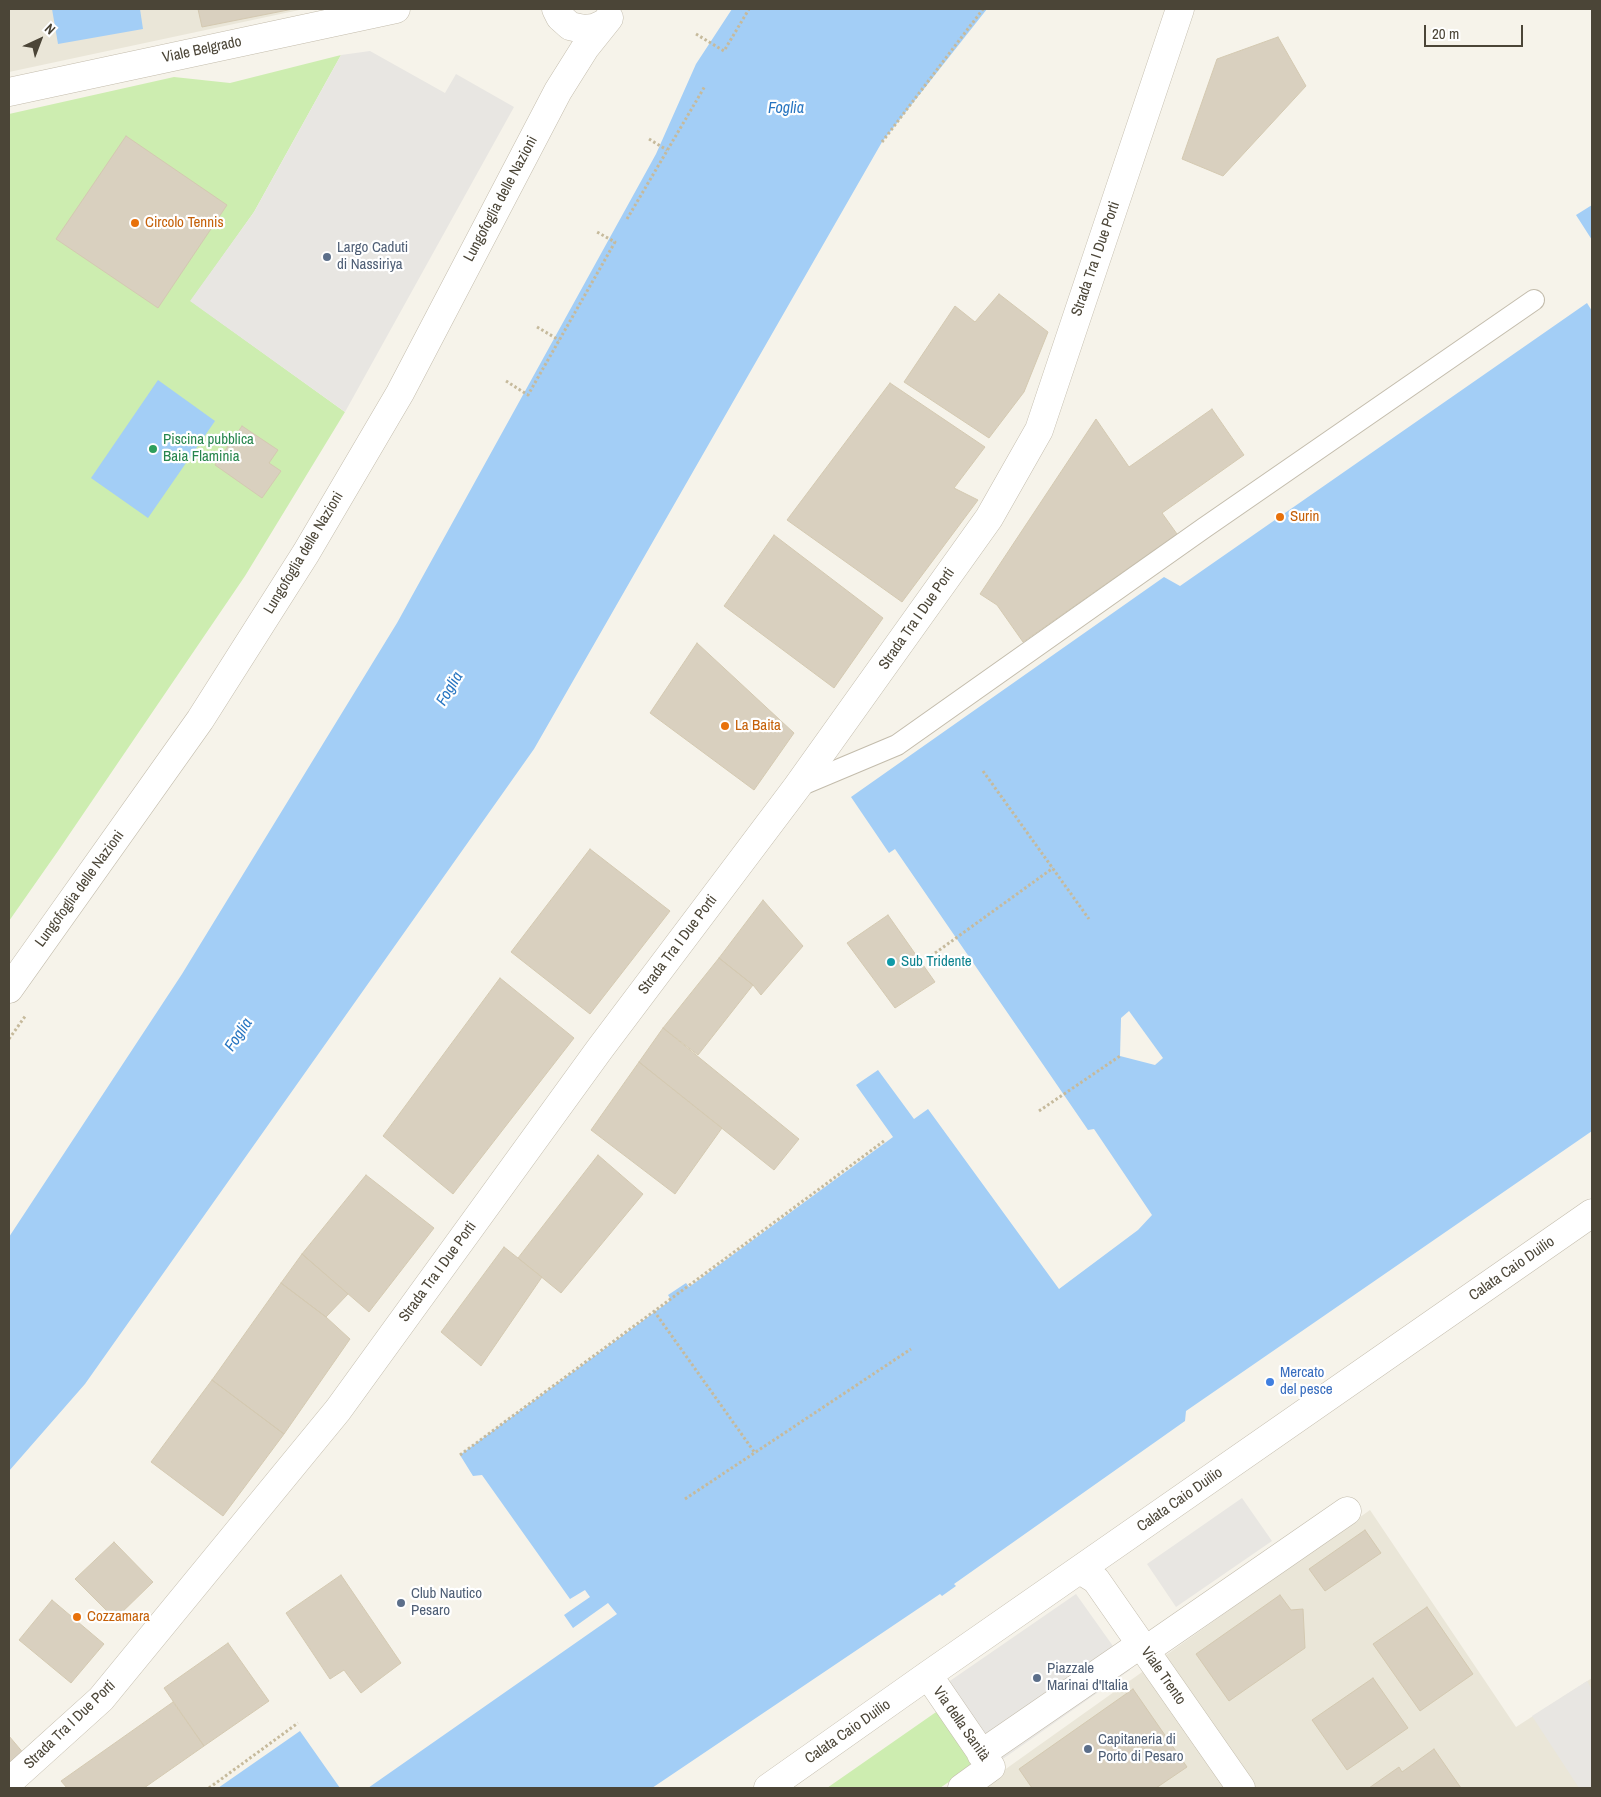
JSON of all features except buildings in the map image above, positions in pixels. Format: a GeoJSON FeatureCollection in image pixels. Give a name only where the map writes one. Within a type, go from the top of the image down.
{"type":"FeatureCollection","features":[{"type":"Feature","properties":{"kind":"street","name":"Viale Belgrado"},"geometry":{"type":"LineString","coordinates":[[9,92],[396,9]]}},
{"type":"Feature","properties":{"kind":"street","name":"Strada Tra I Due Porti"},"geometry":{"type":"LineString","coordinates":[[9,1782],[101,1699],[338,1410],[599,1050],[797,787],[989,518],[1039,430],[1180,9]]}},
{"type":"Feature","properties":{"kind":"street","name":"Lungofoglia delle Nazioni"},"geometry":{"type":"LineString","coordinates":[[558,13],[570,26],[583,30],[594,28],[610,16]]}},
{"type":"Feature","properties":{"kind":"street","name":"Lungofoglia delle Nazioni"},"geometry":{"type":"LineString","coordinates":[[558,13],[566,48],[558,91]]}},
{"type":"Feature","properties":{"kind":"street","name":"Lungofoglia delle Nazioni"},"geometry":{"type":"LineString","coordinates":[[9,989],[200,720],[306,553],[400,393],[558,91],[585,48],[610,16]]}},
{"type":"Feature","properties":{"kind":"street","name":"Calata Caio Duilio"},"geometry":{"type":"LineString","coordinates":[[768,1788],[1592,1213]]}},
{"type":"Feature","properties":{"kind":"street"},"geometry":{"type":"LineString","coordinates":[[981,1754],[1347,1511]]}},
{"type":"Feature","properties":{"kind":"street","name":"Viale Trento"},"geometry":{"type":"LineString","coordinates":[[1080,1570],[1096,1580],[1240,1788]]}},
{"type":"Feature","properties":{"kind":"street","name":"Via della Sanità"},"geometry":{"type":"LineString","coordinates":[[928,1675],[992,1768],[962,1788]]}},
{"type":"Feature","properties":{"kind":"lane"},"geometry":{"type":"LineString","coordinates":[[797,787],[897,744],[1204,528],[1534,300]]}},
{"type":"Feature","properties":{"kind":"path"},"geometry":{"type":"LineString","coordinates":[[696,34],[724,51],[749,9]]}},
{"type":"Feature","properties":{"kind":"path"},"geometry":{"type":"LineString","coordinates":[[882,142],[982,9]]}},
{"type":"Feature","properties":{"kind":"path"},"geometry":{"type":"LineString","coordinates":[[627,219],[705,86]]}},
{"type":"Feature","properties":{"kind":"path"},"geometry":{"type":"LineString","coordinates":[[649,139],[667,150]]}},
{"type":"Feature","properties":{"kind":"path"},"geometry":{"type":"LineString","coordinates":[[506,381],[528,395],[615,242],[597,232]]}},
{"type":"Feature","properties":{"kind":"path"},"geometry":{"type":"LineString","coordinates":[[537,327],[559,340]]}},
{"type":"Feature","properties":{"kind":"path"},"geometry":{"type":"LineString","coordinates":[[983,771],[1089,919]]}},
{"type":"Feature","properties":{"kind":"path"},"geometry":{"type":"LineString","coordinates":[[931,956],[1052,868]]}},
{"type":"Feature","properties":{"kind":"path"},"geometry":{"type":"LineString","coordinates":[[1039,1112],[1120,1056]]}},
{"type":"Feature","properties":{"kind":"path"},"geometry":{"type":"LineString","coordinates":[[460,1455],[884,1141]]}},
{"type":"Feature","properties":{"kind":"path"},"geometry":{"type":"LineString","coordinates":[[654,1311],[755,1453]]}},
{"type":"Feature","properties":{"kind":"path"},"geometry":{"type":"LineString","coordinates":[[685,1499],[911,1349]]}},
{"type":"Feature","properties":{"kind":"path"},"geometry":{"type":"LineString","coordinates":[[209,1788],[298,1723]]}},
{"type":"Feature","properties":{"kind":"shaded area"},"geometry":{"type":"Polygon","coordinates":[[[9,9],[304,9],[9,72],[9,9]]]}},
{"type":"Feature","properties":{"kind":"shaded area","name":"Largo Caduti di Nassiriya"},"geometry":{"type":"Polygon","coordinates":[[[370,51],[445,93],[456,74],[514,107],[345,412],[190,301],[254,212],[341,55],[370,51]]]}},
{"type":"Feature","properties":{"kind":"shaded area"},"geometry":{"type":"Polygon","coordinates":[[[1242,1498],[1272,1541],[1176,1607],[1147,1564],[1242,1498]]]}},
{"type":"Feature","properties":{"kind":"shaded area"},"geometry":{"type":"Polygon","coordinates":[[[1370,1510],[1516,1727],[1592,1678],[1592,1788],[979,1788],[1370,1510]]]}},
{"type":"Feature","properties":{"kind":"shaded area","name":"Piazzale Marinai d'Italia"},"geometry":{"type":"Polygon","coordinates":[[[1076,1594],[1130,1670],[997,1763],[944,1685],[1076,1594]]]}},
{"type":"Feature","properties":{"kind":"shaded area"},"geometry":{"type":"Polygon","coordinates":[[[1587,1681],[1592,1690],[1592,1788],[1579,1788],[1532,1716],[1587,1681]]]}},
{"type":"Feature","properties":{"kind":"green space"},"geometry":{"type":"Polygon","coordinates":[[[341,55],[254,212],[191,301],[345,412],[245,576],[9,921],[9,114],[174,77],[230,83],[341,55]]]}},
{"type":"Feature","properties":{"kind":"green space"},"geometry":{"type":"Polygon","coordinates":[[[939,1710],[976,1763],[940,1788],[827,1788],[939,1710]]]}},
{"type":"Feature","properties":{"kind":"water"},"geometry":{"type":"Polygon","coordinates":[[[52,9],[140,9],[143,29],[58,44],[52,9]]]}},
{"type":"Feature","properties":{"kind":"water","name":"Foglia"},"geometry":{"type":"Polygon","coordinates":[[[732,9],[987,9],[882,142],[534,749],[85,1384],[9,1471],[9,1237],[182,974],[397,623],[656,154],[696,64],[732,9]]]}},
{"type":"Feature","properties":{"kind":"water"},"geometry":{"type":"Polygon","coordinates":[[[1592,205],[1592,240],[1576,215],[1592,205]]]}},
{"type":"Feature","properties":{"kind":"water"},"geometry":{"type":"Polygon","coordinates":[[[1587,303],[1592,311],[1592,1131],[1186,1411],[1185,1421],[954,1584],[956,1586],[942,1596],[940,1594],[652,1788],[368,1788],[617,1614],[608,1603],[573,1628],[564,1615],[590,1597],[585,1590],[570,1599],[482,1475],[473,1476],[460,1455],[671,1300],[668,1295],[686,1283],[689,1287],[893,1137],[856,1085],[878,1070],[914,1119],[928,1109],[1059,1289],[1138,1230],[1152,1215],[1094,1129],[1088,1130],[895,849],[889,853],[851,797],[1164,577],[1180,586],[1587,303]]]}},
{"type":"Feature","properties":{"kind":"water","name":"Piscina pubblica Baia Flaminia"},"geometry":{"type":"Polygon","coordinates":[[[158,380],[215,421],[148,518],[91,478],[158,380]]]}},
{"type":"Feature","properties":{"kind":"water"},"geometry":{"type":"Polygon","coordinates":[[[300,1731],[340,1788],[218,1788],[300,1731]]]}},
{"type":"Feature","properties":{"kind":"pier"},"geometry":{"type":"Polygon","coordinates":[[[1129,1011],[1163,1058],[1155,1065],[1120,1056],[1121,1018],[1129,1011]]]}},
{"type":"Feature","properties":{"kind":"place","name":"Circolo Tennis"},"geometry":{"type":"Point","coordinates":[135,223]}},
{"type":"Feature","properties":{"kind":"place","name":"Largo Caduti di Nassiriya"},"geometry":{"type":"Point","coordinates":[327,257]}},
{"type":"Feature","properties":{"kind":"place","name":"Piscina pubblica Baia Flaminia"},"geometry":{"type":"Point","coordinates":[153,449]}},
{"type":"Feature","properties":{"kind":"place","name":"Surin"},"geometry":{"type":"Point","coordinates":[1280,517]}},
{"type":"Feature","properties":{"kind":"place","name":"La Baita"},"geometry":{"type":"Point","coordinates":[725,726]}},
{"type":"Feature","properties":{"kind":"place","name":"Sub Tridente"},"geometry":{"type":"Point","coordinates":[891,962]}},
{"type":"Feature","properties":{"kind":"place","name":"Mercato del pesce"},"geometry":{"type":"Point","coordinates":[1270,1382]}},
{"type":"Feature","properties":{"kind":"place","name":"Club Nautico Pesaro"},"geometry":{"type":"Point","coordinates":[401,1603]}},
{"type":"Feature","properties":{"kind":"place","name":"Cozzamara"},"geometry":{"type":"Point","coordinates":[77,1617]}},
{"type":"Feature","properties":{"kind":"place","name":"Piazzale Marinai d'Italia"},"geometry":{"type":"Point","coordinates":[1037,1678]}},
{"type":"Feature","properties":{"kind":"place","name":"Capitaneria di Porto di Pesaro"},"geometry":{"type":"Point","coordinates":[1088,1749]}}]}
